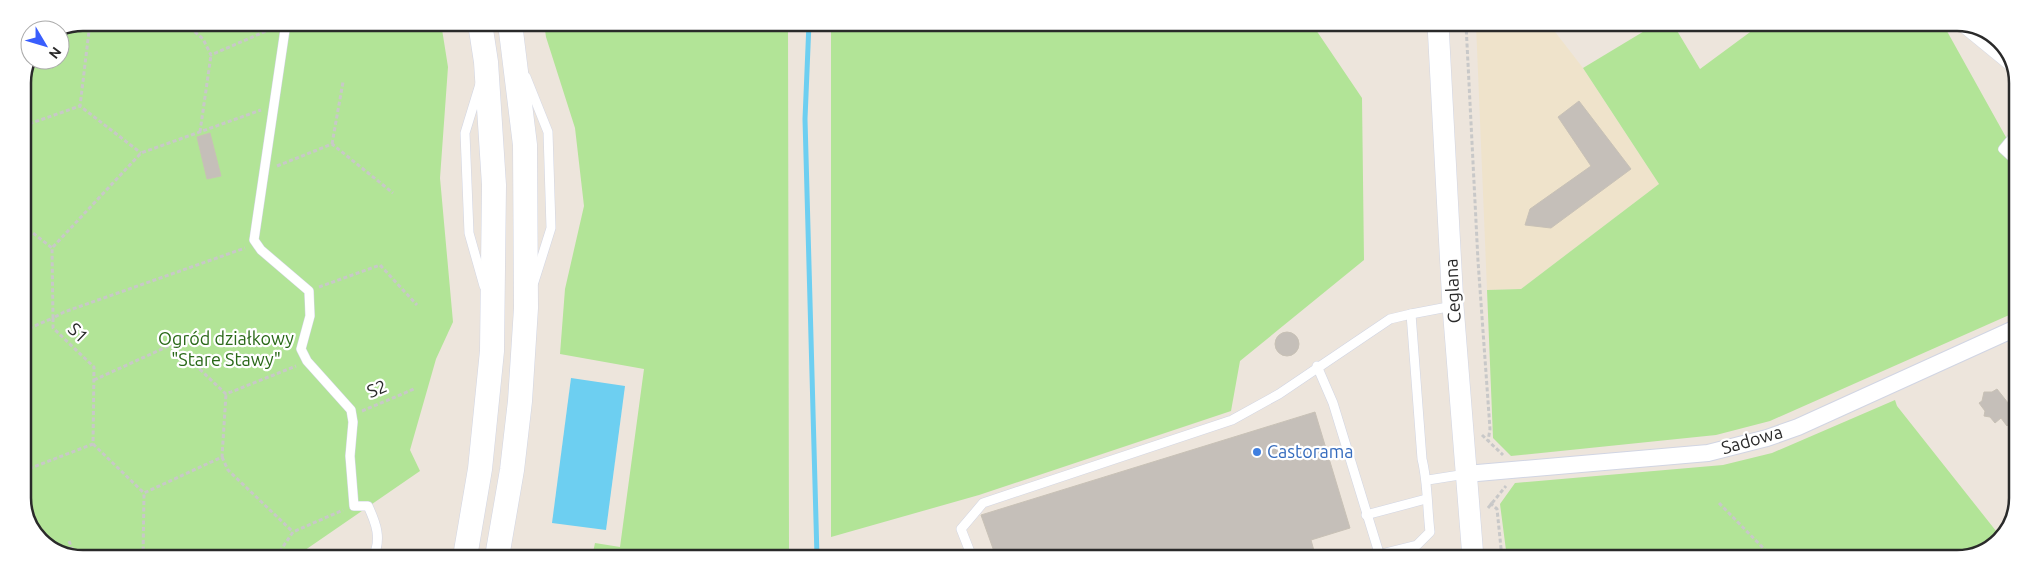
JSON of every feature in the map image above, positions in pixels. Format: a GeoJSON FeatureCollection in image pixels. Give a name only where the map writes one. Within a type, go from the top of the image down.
{"type":"FeatureCollection","features":[{"type":"Feature","properties":{"kind":"main road"},"geometry":{"type":"LineString","coordinates":[[466,550],[480,469],[492,351],[494,185],[486,62],[481,31]]}},
{"type":"Feature","properties":{"kind":"main road"},"geometry":{"type":"LineString","coordinates":[[498,550],[512,470],[520,401],[526,308],[524,145],[511,31]]}},
{"type":"Feature","properties":{"kind":"street","name":"Ceglana"},"geometry":{"type":"LineString","coordinates":[[1438,31],[1453,306],[1472,550]]}},
{"type":"Feature","properties":{"kind":"street","name":"Sadowa"},"geometry":{"type":"LineString","coordinates":[[1466,474],[1708,453],[1767,438],[1798,426],[2009,331]]}},
{"type":"Feature","properties":{"kind":"lane"},"geometry":{"type":"LineString","coordinates":[[285,31],[254,240],[255,244],[309,291],[310,316],[301,349],[306,361],[350,410],[352,415],[350,456],[354,506],[368,506],[378,527],[376,550]]}},
{"type":"Feature","properties":{"kind":"lane"},"geometry":{"type":"LineString","coordinates":[[1969,33],[2005,62]]}},
{"type":"Feature","properties":{"kind":"lane"},"geometry":{"type":"LineString","coordinates":[[2009,142],[2003,149],[2009,155]]}},
{"type":"Feature","properties":{"kind":"lane"},"geometry":{"type":"LineString","coordinates":[[969,550],[961,529],[983,503],[1232,420],[1279,394],[1390,319],[1453,306]]}},
{"type":"Feature","properties":{"kind":"lane"},"geometry":{"type":"LineString","coordinates":[[1396,550],[1417,545],[1430,532],[1426,499],[1428,480],[1422,458],[1411,314]]}},
{"type":"Feature","properties":{"kind":"lane"},"geometry":{"type":"LineString","coordinates":[[1318,366],[1333,403],[1378,550]]}},
{"type":"Feature","properties":{"kind":"lane"},"geometry":{"type":"LineString","coordinates":[[1428,480],[1466,474]]}},
{"type":"Feature","properties":{"kind":"lane"},"geometry":{"type":"LineString","coordinates":[[1366,516],[1426,499]]}},
{"type":"Feature","properties":{"kind":"path"},"geometry":{"type":"LineString","coordinates":[[80,106],[89,31]]}},
{"type":"Feature","properties":{"kind":"path"},"geometry":{"type":"LineString","coordinates":[[194,31],[203,39],[211,55],[200,132]]}},
{"type":"Feature","properties":{"kind":"path"},"geometry":{"type":"LineString","coordinates":[[211,55],[266,31]]}},
{"type":"Feature","properties":{"kind":"path"},"geometry":{"type":"LineString","coordinates":[[1466,31],[1478,261],[1490,428],[1487,442],[1508,460]]}},
{"type":"Feature","properties":{"kind":"path"},"geometry":{"type":"LineString","coordinates":[[332,144],[343,82]]}},
{"type":"Feature","properties":{"kind":"path"},"geometry":{"type":"LineString","coordinates":[[31,123],[80,106]]}},
{"type":"Feature","properties":{"kind":"path"},"geometry":{"type":"LineString","coordinates":[[80,106],[141,153]]}},
{"type":"Feature","properties":{"kind":"path"},"geometry":{"type":"LineString","coordinates":[[31,328],[54,318],[52,248],[141,153],[274,106]]}},
{"type":"Feature","properties":{"kind":"path"},"geometry":{"type":"LineString","coordinates":[[264,170],[332,144]]}},
{"type":"Feature","properties":{"kind":"path"},"geometry":{"type":"LineString","coordinates":[[332,144],[393,193]]}},
{"type":"Feature","properties":{"kind":"path"},"geometry":{"type":"LineString","coordinates":[[31,232],[52,248]]}},
{"type":"Feature","properties":{"kind":"path","name":"S1"},"geometry":{"type":"LineString","coordinates":[[92,444],[94,367],[53,328],[54,318],[64,312],[255,244]]}},
{"type":"Feature","properties":{"kind":"path"},"geometry":{"type":"LineString","coordinates":[[309,291],[380,264],[417,304]]}},
{"type":"Feature","properties":{"kind":"path"},"geometry":{"type":"LineString","coordinates":[[94,380],[173,344],[226,394]]}},
{"type":"Feature","properties":{"kind":"path"},"geometry":{"type":"LineString","coordinates":[[226,394],[306,361]]}},
{"type":"Feature","properties":{"kind":"path","name":"S2"},"geometry":{"type":"LineString","coordinates":[[352,415],[414,389]]}},
{"type":"Feature","properties":{"kind":"path"},"geometry":{"type":"LineString","coordinates":[[226,394],[222,457],[228,470],[294,532]]}},
{"type":"Feature","properties":{"kind":"path"},"geometry":{"type":"LineString","coordinates":[[31,468],[92,444],[144,493],[143,550]]}},
{"type":"Feature","properties":{"kind":"path"},"geometry":{"type":"LineString","coordinates":[[144,493],[222,457]]}},
{"type":"Feature","properties":{"kind":"path"},"geometry":{"type":"LineString","coordinates":[[1491,502],[1508,483]]}},
{"type":"Feature","properties":{"kind":"path"},"geometry":{"type":"LineString","coordinates":[[1720,503],[1765,550]]}},
{"type":"Feature","properties":{"kind":"path"},"geometry":{"type":"LineString","coordinates":[[281,550],[294,532],[354,506]]}},
{"type":"Feature","properties":{"kind":"path"},"geometry":{"type":"LineString","coordinates":[[69,541],[72,548]]}},
{"type":"Feature","properties":{"kind":"shaded area"},"geometry":{"type":"Polygon","coordinates":[[[1476,31],[1554,31],[1583,68],[1659,184],[1521,289],[1487,290],[1476,31]]]}},
{"type":"Feature","properties":{"kind":"green space","name":"Ogród działkowy \"Stare Stawy\""},"geometry":{"type":"Polygon","coordinates":[[[442,31],[448,67],[440,178],[453,322],[436,359],[410,450],[420,471],[305,550],[83,550],[60,544],[46,535],[34,515],[31,501],[33,70],[70,70],[70,33],[73,32],[442,31]]]}},
{"type":"Feature","properties":{"kind":"green space"},"geometry":{"type":"Polygon","coordinates":[[[545,31],[788,31],[789,550],[594,550],[595,543],[620,547],[644,369],[560,354],[565,289],[584,206],[575,128],[545,31]]]}},
{"type":"Feature","properties":{"kind":"green space"},"geometry":{"type":"Polygon","coordinates":[[[831,31],[1317,31],[1362,98],[1364,260],[1240,361],[1231,411],[979,495],[831,537],[831,31]]]}},
{"type":"Feature","properties":{"kind":"green space"},"geometry":{"type":"Polygon","coordinates":[[[1644,31],[1677,31],[1700,69],[1752,31],[1947,31],[2009,143],[2009,315],[1770,421],[1716,435],[1511,456],[1493,438],[1487,290],[1521,289],[1659,184],[1583,68],[1644,31]]]}},
{"type":"Feature","properties":{"kind":"green space"},"geometry":{"type":"Polygon","coordinates":[[[1895,400],[1897,406],[1997,532],[1974,547],[1957,550],[1506,550],[1500,504],[1515,483],[1723,465],[1772,453],[1895,400]]]}},
{"type":"Feature","properties":{"kind":"water"},"geometry":{"type":"Polygon","coordinates":[[[571,378],[625,386],[606,530],[552,523],[571,378]]]}},
{"type":"Feature","properties":{"kind":"building"},"geometry":{"type":"Polygon","coordinates":[[[1579,101],[1631,169],[1551,228],[1525,225],[1530,209],[1591,166],[1558,117],[1579,101]]]}},
{"type":"Feature","properties":{"kind":"building"},"geometry":{"type":"Polygon","coordinates":[[[210,133],[221,176],[207,179],[197,137],[210,133]]]}},
{"type":"Feature","properties":{"kind":"building"},"geometry":{"type":"Polygon","coordinates":[[[1287,332],[1296,335],[1299,344],[1296,353],[1287,356],[1278,353],[1275,344],[1278,335],[1287,332]]]}},
{"type":"Feature","properties":{"kind":"building"},"geometry":{"type":"Polygon","coordinates":[[[1997,389],[2009,404],[2009,424],[2007,426],[2001,418],[1995,423],[1990,417],[1984,416],[1985,411],[1979,403],[1982,401],[1984,392],[1992,392],[1997,389]]]}},
{"type":"Feature","properties":{"kind":"building","name":"Castorama"},"geometry":{"type":"Polygon","coordinates":[[[1315,412],[1350,528],[1311,540],[1314,550],[994,550],[981,515],[1315,412]]]}},
{"type":"Feature","properties":{"kind":"waterway"},"geometry":{"type":"LineString","coordinates":[[809,31],[805,119],[817,550]]}},
{"type":"Feature","properties":{"kind":"place","name":"Castorama"},"geometry":{"type":"Point","coordinates":[1257,452]}}]}
